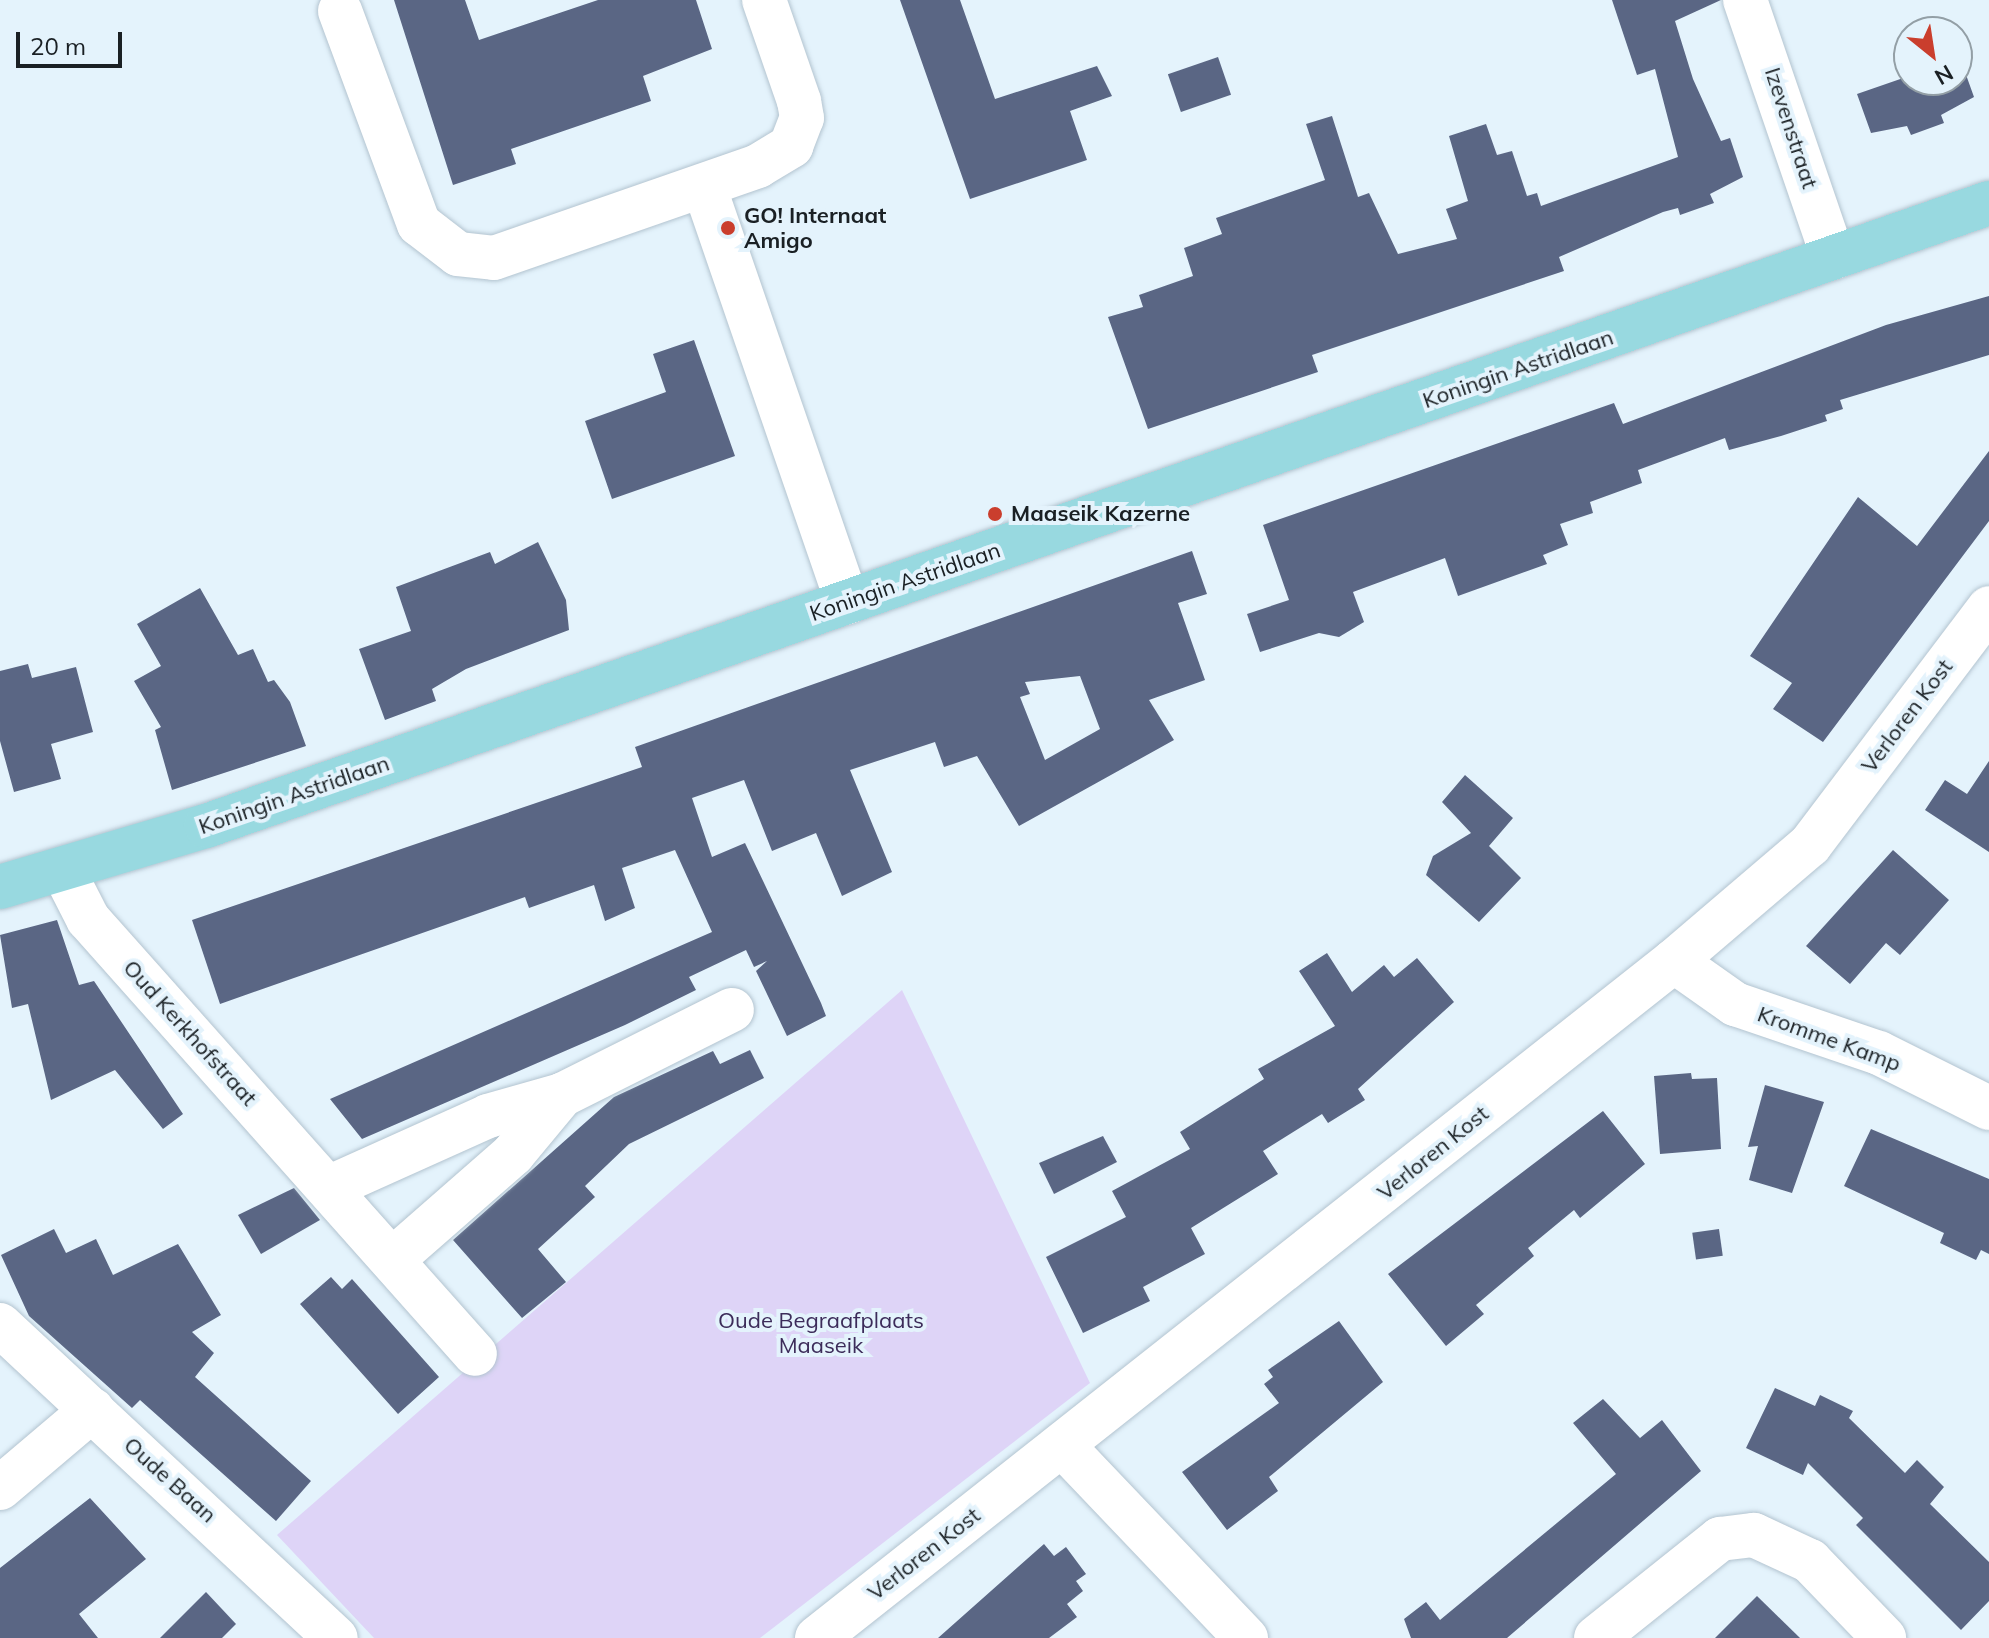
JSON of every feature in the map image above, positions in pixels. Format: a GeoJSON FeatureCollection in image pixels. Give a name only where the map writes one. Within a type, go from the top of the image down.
{"type":"FeatureCollection","features":[{"type":"Feature","properties":{"kind":"main road","name":"Koningin Astridlaan"},"geometry":{"type":"LineString","coordinates":[[0,887],[63,870],[847,602],[1989,203]]}},
{"type":"Feature","properties":{"kind":"street"},"geometry":{"type":"LineString","coordinates":[[340,11],[411,210],[458,254],[519,253],[768,161],[799,134],[799,101],[764,0]]}},
{"type":"Feature","properties":{"kind":"street","name":"Izevenstraat"},"geometry":{"type":"LineString","coordinates":[[1745,0],[1833,257]]}},
{"type":"Feature","properties":{"kind":"street"},"geometry":{"type":"LineString","coordinates":[[704,186],[847,602]]}},
{"type":"Feature","properties":{"kind":"street","name":"Verloren Kost"},"geometry":{"type":"LineString","coordinates":[[817,1638],[1674,961],[1810,845],[1989,608]]}},
{"type":"Feature","properties":{"kind":"street","name":"Oud Kerkhofstraat"},"geometry":{"type":"LineString","coordinates":[[63,870],[88,919],[475,1354]]}},
{"type":"Feature","properties":{"kind":"street","name":"Kromme Kamp"},"geometry":{"type":"LineString","coordinates":[[1674,961],[1735,1004],[1879,1053],[1989,1108]]}},
{"type":"Feature","properties":{"kind":"street"},"geometry":{"type":"LineString","coordinates":[[328,1188],[488,1116],[562,1095],[732,1010]]}},
{"type":"Feature","properties":{"kind":"street"},"geometry":{"type":"LineString","coordinates":[[392,1260],[513,1154],[562,1095]]}},
{"type":"Feature","properties":{"kind":"street","name":"Oude Baan"},"geometry":{"type":"LineString","coordinates":[[0,1325],[336,1638]]}},
{"type":"Feature","properties":{"kind":"street"},"geometry":{"type":"LineString","coordinates":[[0,1488],[92,1410]]}},
{"type":"Feature","properties":{"kind":"street"},"geometry":{"type":"LineString","coordinates":[[1062,1445],[1246,1638]]}},
{"type":"Feature","properties":{"kind":"street"},"geometry":{"type":"LineString","coordinates":[[1596,1638],[1720,1539],[1754,1535],[1810,1561],[1884,1638]]}},
{"type":"Feature","properties":{"kind":"green space","name":"Oude Begraafplaats Maaseik"},"geometry":{"type":"Polygon","coordinates":[[[902,990],[1090,1383],[760,1638],[374,1638],[277,1535],[902,990]]]}},
{"type":"Feature","properties":{"kind":"building"},"geometry":{"type":"Polygon","coordinates":[[[394,0],[465,0],[479,40],[598,0],[696,0],[712,49],[643,76],[651,101],[511,149],[516,164],[453,185],[394,0]]]}},
{"type":"Feature","properties":{"kind":"building"},"geometry":{"type":"Polygon","coordinates":[[[900,0],[960,0],[995,99],[1097,66],[1112,96],[1070,111],[1087,160],[970,199],[900,0]]]}},
{"type":"Feature","properties":{"kind":"building"},"geometry":{"type":"Polygon","coordinates":[[[1612,0],[1721,0],[1675,21],[1693,79],[1721,141],[1730,138],[1743,177],[1710,194],[1714,203],[1680,215],[1678,208],[1663,212],[1559,257],[1564,271],[1312,355],[1318,372],[1148,429],[1108,317],[1143,307],[1139,295],[1193,276],[1184,248],[1222,234],[1216,218],[1325,180],[1306,124],[1332,116],[1358,197],[1369,193],[1398,254],[1457,239],[1446,209],[1468,201],[1449,136],[1486,124],[1497,155],[1512,151],[1527,196],[1537,193],[1541,206],[1678,157],[1655,69],[1637,75],[1612,0]]]}},
{"type":"Feature","properties":{"kind":"building"},"geometry":{"type":"Polygon","coordinates":[[[1218,57],[1231,95],[1181,112],[1168,74],[1218,57]]]}},
{"type":"Feature","properties":{"kind":"building"},"geometry":{"type":"Polygon","coordinates":[[[1893,82],[1893,96],[1973,94],[1974,97],[1941,115],[1944,123],[1911,135],[1907,126],[1871,133],[1857,94],[1893,82]]]}},
{"type":"Feature","properties":{"kind":"building"},"geometry":{"type":"Polygon","coordinates":[[[1989,296],[1989,355],[1840,400],[1843,409],[1825,415],[1827,421],[1729,450],[1725,438],[1638,470],[1642,483],[1590,502],[1593,513],[1560,524],[1568,545],[1543,555],[1547,564],[1458,596],[1445,558],[1353,592],[1364,622],[1339,637],[1319,633],[1260,652],[1247,614],[1289,600],[1263,525],[1614,403],[1623,424],[1886,325],[1989,296]]]}},
{"type":"Feature","properties":{"kind":"building"},"geometry":{"type":"Polygon","coordinates":[[[694,340],[735,456],[612,499],[585,421],[666,392],[653,354],[694,340]]]}},
{"type":"Feature","properties":{"kind":"building"},"geometry":{"type":"Polygon","coordinates":[[[1989,451],[1989,521],[1823,742],[1773,709],[1792,683],[1750,656],[1858,497],[1917,546],[1989,451]]]}},
{"type":"Feature","properties":{"kind":"building"},"geometry":{"type":"Polygon","coordinates":[[[538,542],[566,600],[569,630],[466,669],[432,689],[436,701],[385,720],[359,649],[411,631],[396,587],[490,552],[495,564],[538,542]]]}},
{"type":"Feature","properties":{"kind":"building"},"geometry":{"type":"Polygon","coordinates":[[[1192,551],[1207,594],[1178,603],[1205,680],[1149,700],[1174,740],[1019,826],[977,756],[944,767],[935,742],[850,770],[892,872],[842,896],[816,833],[772,851],[744,780],[692,798],[712,857],[745,843],[821,1003],[826,1016],[787,1036],[756,971],[767,961],[754,967],[746,950],[689,977],[696,990],[625,1025],[362,1139],[330,1099],[712,932],[675,850],[622,868],[635,908],[605,921],[594,885],[529,908],[525,897],[220,1004],[192,920],[642,767],[635,747],[1192,551]],[[1080,676],[1025,682],[1030,694],[1020,697],[1045,760],[1100,729],[1080,676]]]}},
{"type":"Feature","properties":{"kind":"building"},"geometry":{"type":"Polygon","coordinates":[[[200,588],[238,655],[253,649],[268,682],[274,680],[290,702],[306,746],[172,790],[155,730],[161,727],[134,681],[161,666],[137,624],[200,588]]]}},
{"type":"Feature","properties":{"kind":"building"},"geometry":{"type":"Polygon","coordinates":[[[28,664],[32,678],[76,667],[93,732],[51,744],[61,779],[14,792],[0,741],[0,671],[28,664]]]}},
{"type":"Feature","properties":{"kind":"building"},"geometry":{"type":"Polygon","coordinates":[[[1989,761],[1989,852],[1925,810],[1945,780],[1967,794],[1989,761]]]}},
{"type":"Feature","properties":{"kind":"building"},"geometry":{"type":"Polygon","coordinates":[[[1465,775],[1513,818],[1489,846],[1521,878],[1479,922],[1426,875],[1433,856],[1471,833],[1442,802],[1465,775]]]}},
{"type":"Feature","properties":{"kind":"building"},"geometry":{"type":"Polygon","coordinates":[[[1893,850],[1949,900],[1900,955],[1886,943],[1850,984],[1806,946],[1893,850]]]}},
{"type":"Feature","properties":{"kind":"building"},"geometry":{"type":"Polygon","coordinates":[[[57,920],[79,985],[94,981],[183,1114],[163,1129],[115,1070],[51,1100],[28,1004],[12,1008],[0,935],[57,920]]]}},
{"type":"Feature","properties":{"kind":"building"},"geometry":{"type":"Polygon","coordinates":[[[1327,953],[1352,992],[1384,965],[1394,977],[1417,958],[1454,1002],[1358,1089],[1365,1100],[1328,1123],[1322,1114],[1263,1151],[1278,1174],[1191,1228],[1205,1254],[1143,1287],[1150,1301],[1083,1333],[1046,1257],[1126,1217],[1112,1191],[1190,1149],[1180,1132],[1264,1079],[1258,1069],[1335,1026],[1299,971],[1327,953]]]}},
{"type":"Feature","properties":{"kind":"building"},"geometry":{"type":"Polygon","coordinates":[[[750,1050],[764,1078],[629,1144],[585,1186],[595,1197],[538,1249],[566,1282],[522,1318],[453,1240],[614,1097],[713,1051],[720,1064],[750,1050]]]}},
{"type":"Feature","properties":{"kind":"building"},"geometry":{"type":"Polygon","coordinates":[[[1691,1073],[1692,1079],[1717,1078],[1721,1149],[1660,1154],[1654,1076],[1691,1073]]]}},
{"type":"Feature","properties":{"kind":"building"},"geometry":{"type":"Polygon","coordinates":[[[1765,1085],[1824,1102],[1792,1193],[1749,1180],[1758,1146],[1748,1147],[1765,1085]]]}},
{"type":"Feature","properties":{"kind":"building"},"geometry":{"type":"Polygon","coordinates":[[[1603,1111],[1645,1164],[1580,1218],[1574,1210],[1528,1248],[1534,1256],[1476,1305],[1484,1314],[1446,1346],[1388,1274],[1603,1111]]]}},
{"type":"Feature","properties":{"kind":"building"},"geometry":{"type":"Polygon","coordinates":[[[1871,1129],[1989,1179],[1989,1254],[1981,1250],[1976,1260],[1940,1243],[1944,1233],[1844,1186],[1871,1129]]]}},
{"type":"Feature","properties":{"kind":"building"},"geometry":{"type":"Polygon","coordinates":[[[1103,1136],[1117,1162],[1054,1194],[1039,1163],[1103,1136]]]}},
{"type":"Feature","properties":{"kind":"building"},"geometry":{"type":"Polygon","coordinates":[[[294,1188],[320,1220],[261,1254],[238,1215],[294,1188]]]}},
{"type":"Feature","properties":{"kind":"building"},"geometry":{"type":"Polygon","coordinates":[[[54,1229],[66,1253],[96,1239],[113,1275],[178,1244],[221,1315],[192,1332],[214,1353],[195,1377],[311,1481],[276,1521],[140,1400],[132,1408],[29,1316],[1,1255],[54,1229]]]}},
{"type":"Feature","properties":{"kind":"building"},"geometry":{"type":"Polygon","coordinates":[[[1719,1229],[1723,1256],[1696,1259],[1692,1233],[1719,1229]]]}},
{"type":"Feature","properties":{"kind":"building"},"geometry":{"type":"Polygon","coordinates":[[[331,1277],[342,1289],[352,1279],[439,1377],[398,1414],[300,1304],[331,1277]]]}},
{"type":"Feature","properties":{"kind":"building"},"geometry":{"type":"Polygon","coordinates":[[[1339,1321],[1383,1382],[1269,1477],[1278,1491],[1227,1530],[1182,1472],[1279,1403],[1264,1384],[1273,1377],[1268,1370],[1339,1321]]]}},
{"type":"Feature","properties":{"kind":"building"},"geometry":{"type":"Polygon","coordinates":[[[1775,1388],[1815,1406],[1820,1395],[1853,1411],[1849,1418],[1905,1473],[1917,1460],[1944,1487],[1930,1504],[1989,1562],[1989,1601],[1961,1630],[1856,1525],[1863,1518],[1808,1463],[1803,1475],[1746,1448],[1775,1388]]]}},
{"type":"Feature","properties":{"kind":"building"},"geometry":{"type":"Polygon","coordinates":[[[1603,1399],[1640,1438],[1662,1420],[1701,1471],[1507,1638],[1411,1638],[1404,1619],[1426,1602],[1440,1620],[1616,1474],[1573,1423],[1603,1399]]]}},
{"type":"Feature","properties":{"kind":"building"},"geometry":{"type":"Polygon","coordinates":[[[90,1498],[146,1559],[79,1614],[98,1638],[0,1638],[0,1568],[90,1498]]]}},
{"type":"Feature","properties":{"kind":"building"},"geometry":{"type":"Polygon","coordinates":[[[1044,1544],[1054,1556],[1066,1547],[1086,1574],[1076,1581],[1083,1591],[1067,1604],[1077,1617],[1049,1638],[938,1638],[1044,1544]]]}},
{"type":"Feature","properties":{"kind":"building"},"geometry":{"type":"Polygon","coordinates":[[[206,1592],[236,1624],[222,1638],[160,1638],[206,1592]]]}},
{"type":"Feature","properties":{"kind":"building"},"geometry":{"type":"Polygon","coordinates":[[[1757,1596],[1800,1638],[1715,1638],[1757,1596]]]}},
{"type":"Feature","properties":{"kind":"place","name":"GO! Internaat Amigo"},"geometry":{"type":"Point","coordinates":[728,228]}},
{"type":"Feature","properties":{"kind":"place","name":"Maaseik Kazerne"},"geometry":{"type":"Point","coordinates":[995,514]}}]}
